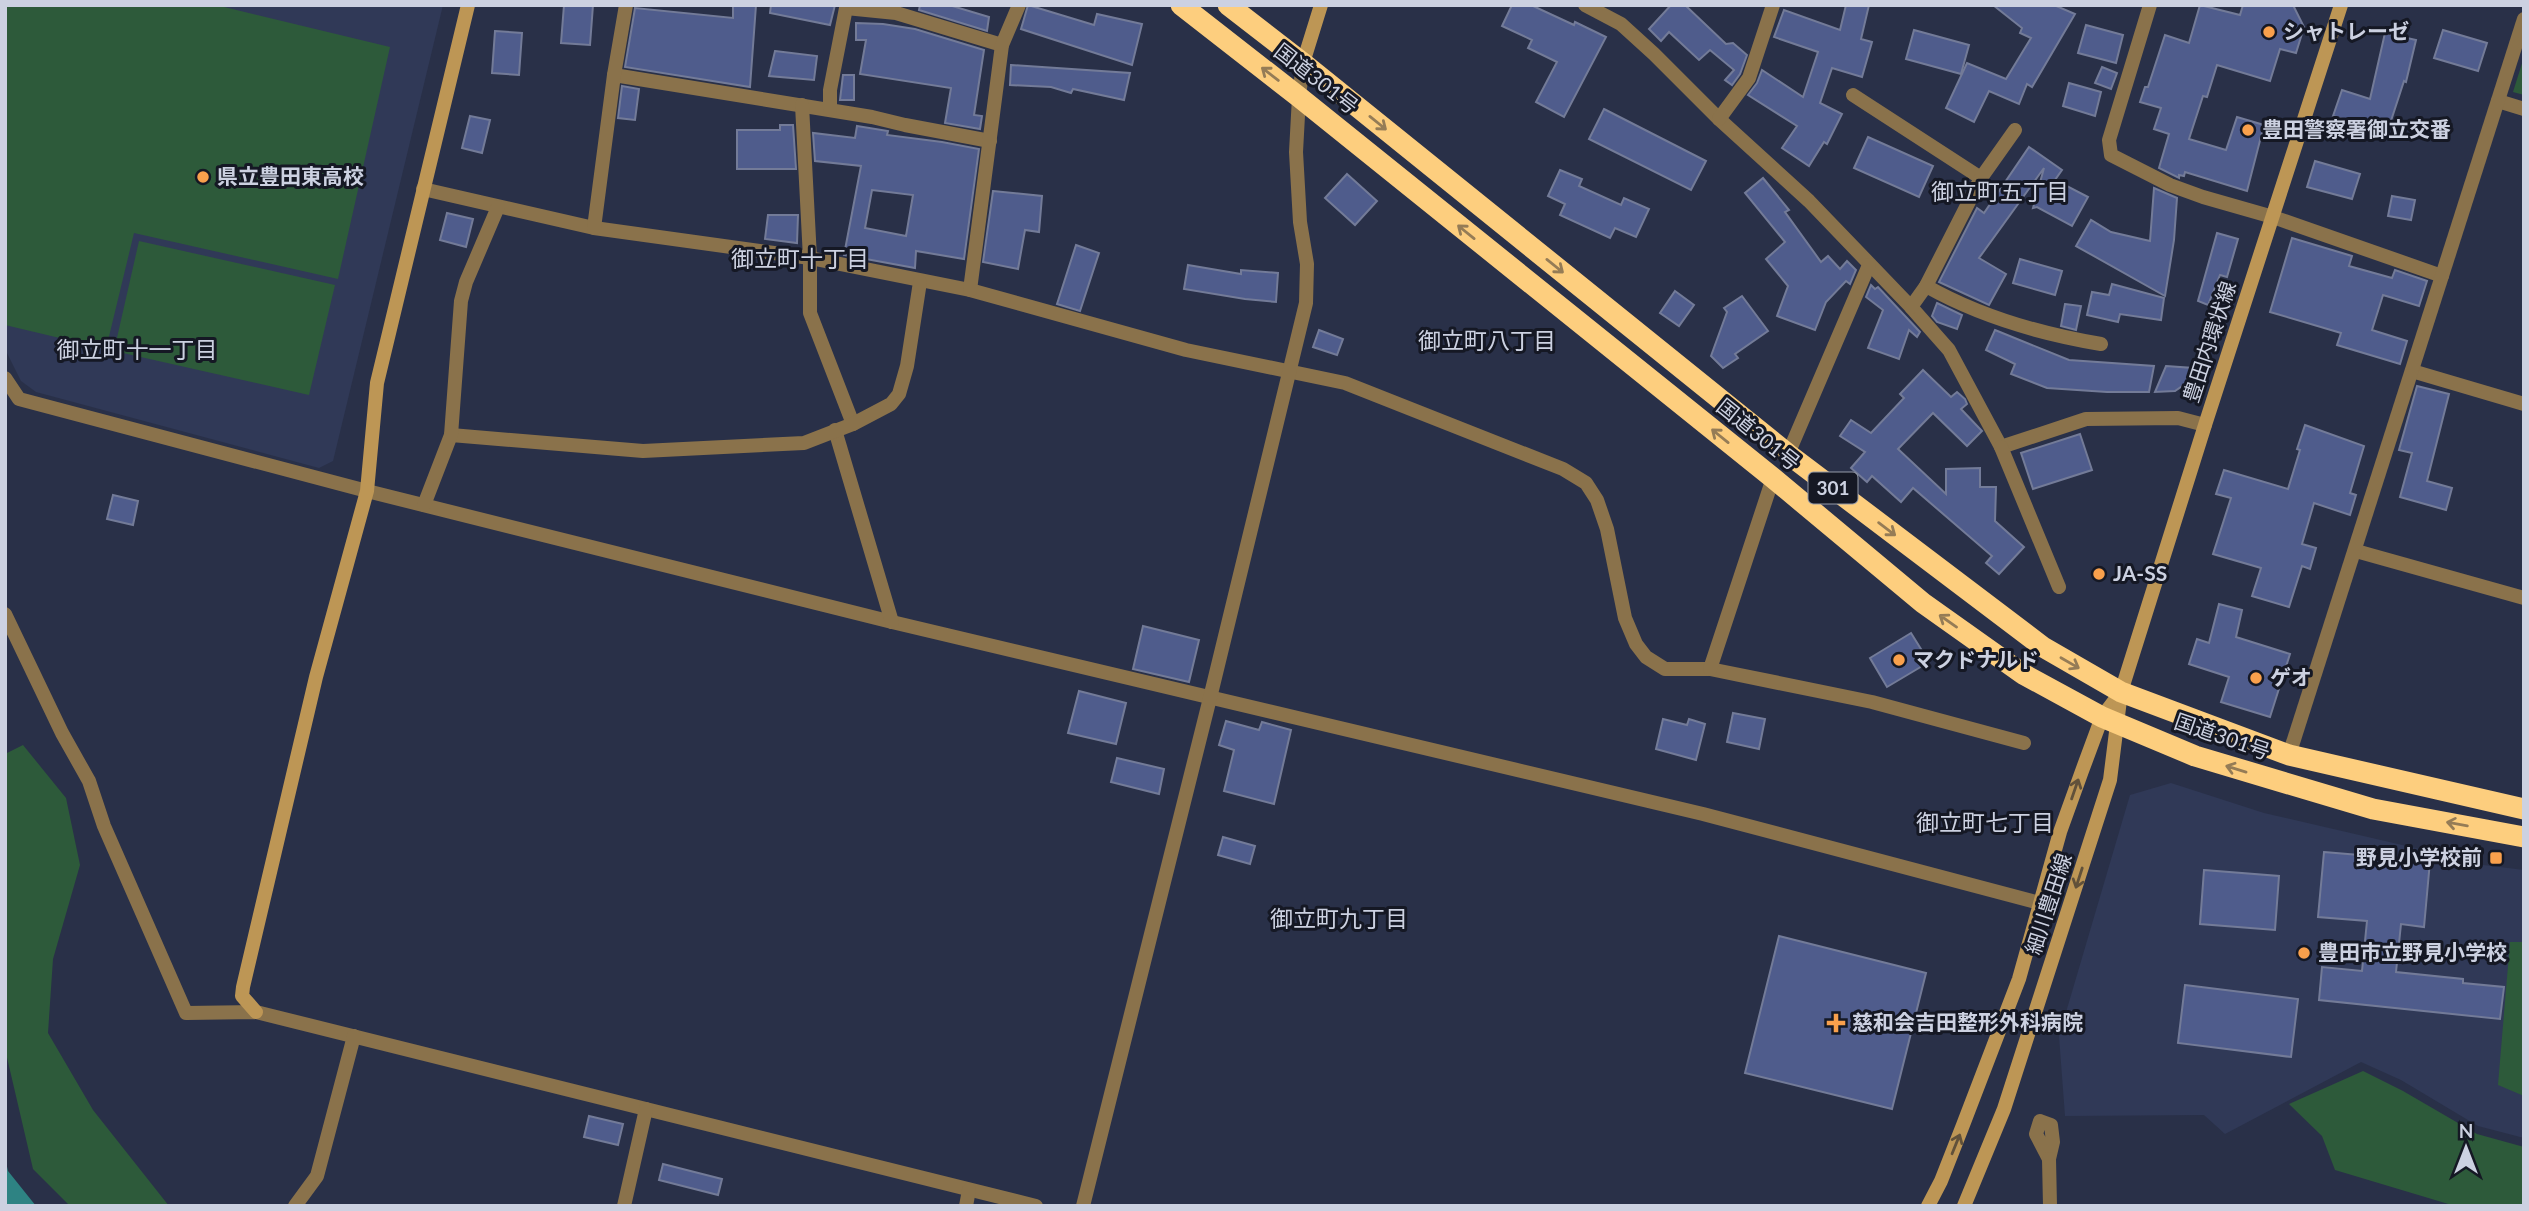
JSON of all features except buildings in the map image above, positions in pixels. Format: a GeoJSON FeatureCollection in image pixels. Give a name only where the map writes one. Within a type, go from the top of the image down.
{"type":"FeatureCollection","features":[{"type":"Feature","properties":{"kind":"highway","name":"国道301号"},"geometry":{"type":"LineString","coordinates":[[1181,5],[1773,478],[1923,603],[2024,674],[2110,721],[2195,756],[2373,809],[2524,837]]}},
{"type":"Feature","properties":{"kind":"highway","name":"国道301号"},"geometry":{"type":"LineString","coordinates":[[1228,5],[1788,454],[2043,647],[2121,692],[2289,755],[2524,809]]}},
{"type":"Feature","properties":{"kind":"street"},"geometry":{"type":"LineString","coordinates":[[256,1012],[243,996],[243,987],[316,677],[367,491],[377,383],[468,5]]}},
{"type":"Feature","properties":{"kind":"street"},"geometry":{"type":"LineString","coordinates":[[594,228],[626,5]]}},
{"type":"Feature","properties":{"kind":"street"},"geometry":{"type":"LineString","coordinates":[[970,290],[1002,45],[1019,5]]}},
{"type":"Feature","properties":{"kind":"street"},"geometry":{"type":"LineString","coordinates":[[1083,1206],[1306,303],[1307,264],[1300,222],[1296,152],[1298,97],[1303,63],[1321,5]]}},
{"type":"Feature","properties":{"kind":"street"},"geometry":{"type":"LineString","coordinates":[[1719,118],[1749,78],[1773,5]]}},
{"type":"Feature","properties":{"kind":"street"},"geometry":{"type":"LineString","coordinates":[[2150,5],[2109,140],[2111,155],[2170,185],[2273,217],[2442,276]]}},
{"type":"Feature","properties":{"kind":"street","name":"豊田内環状線"},"geometry":{"type":"LineString","coordinates":[[2121,692],[2341,5]]}},
{"type":"Feature","properties":{"kind":"street"},"geometry":{"type":"LineString","coordinates":[[1588,6],[1621,24],[1810,201],[1949,350],[2001,447],[2059,587]]}},
{"type":"Feature","properties":{"kind":"street"},"geometry":{"type":"LineString","coordinates":[[831,109],[830,90],[846,7],[896,13],[1002,45]]}},
{"type":"Feature","properties":{"kind":"street"},"geometry":{"type":"LineString","coordinates":[[2289,755],[2524,19]]}},
{"type":"Feature","properties":{"kind":"street"},"geometry":{"type":"LineString","coordinates":[[614,75],[831,109],[990,141]]}},
{"type":"Feature","properties":{"kind":"street"},"geometry":{"type":"LineString","coordinates":[[1853,95],[1982,178]]}},
{"type":"Feature","properties":{"kind":"street"},"geometry":{"type":"LineString","coordinates":[[2498,101],[2524,108]]}},
{"type":"Feature","properties":{"kind":"street"},"geometry":{"type":"LineString","coordinates":[[802,105],[810,258],[810,313],[853,424]]}},
{"type":"Feature","properties":{"kind":"street"},"geometry":{"type":"LineString","coordinates":[[1911,307],[1926,286],[1982,178],[2015,130]]}},
{"type":"Feature","properties":{"kind":"street"},"geometry":{"type":"LineString","coordinates":[[423,189],[594,228],[810,258],[970,290],[1186,350],[1345,383],[1563,469],[1586,483],[1597,500],[1607,529],[1625,618],[1636,644],[1646,657],[1665,669],[1710,669],[1872,702],[2024,743]]}},
{"type":"Feature","properties":{"kind":"street"},"geometry":{"type":"LineString","coordinates":[[425,505],[452,435],[461,301],[498,207]]}},
{"type":"Feature","properties":{"kind":"street"},"geometry":{"type":"LineString","coordinates":[[1788,454],[1869,265]]}},
{"type":"Feature","properties":{"kind":"street"},"geometry":{"type":"LineString","coordinates":[[452,435],[643,451],[804,443],[853,424],[891,404],[900,394],[920,282]]}},
{"type":"Feature","properties":{"kind":"street"},"geometry":{"type":"LineString","coordinates":[[1926,286],[1954,302],[1979,311],[2069,339],[2101,344]]}},
{"type":"Feature","properties":{"kind":"street"},"geometry":{"type":"LineString","coordinates":[[2412,371],[2524,404]]}},
{"type":"Feature","properties":{"kind":"street"},"geometry":{"type":"LineString","coordinates":[[5,378],[19,399],[367,491],[892,622],[1703,814],[2040,903]]}},
{"type":"Feature","properties":{"kind":"street"},"geometry":{"type":"LineString","coordinates":[[2001,447],[2086,419],[2178,418],[2205,425]]}},
{"type":"Feature","properties":{"kind":"street"},"geometry":{"type":"LineString","coordinates":[[835,430],[892,622]]}},
{"type":"Feature","properties":{"kind":"street"},"geometry":{"type":"LineString","coordinates":[[1710,669],[1773,478]]}},
{"type":"Feature","properties":{"kind":"street"},"geometry":{"type":"LineString","coordinates":[[2356,551],[2524,598]]}},
{"type":"Feature","properties":{"kind":"street"},"geometry":{"type":"LineString","coordinates":[[5,614],[62,733],[89,781],[104,826],[186,1013],[256,1012],[1036,1206]]}},
{"type":"Feature","properties":{"kind":"street","name":"細川豊田線"},"geometry":{"type":"LineString","coordinates":[[1928,1206],[1950,1159],[2019,979],[2060,832],[2121,692]]}},
{"type":"Feature","properties":{"kind":"street","name":"細川豊田線"},"geometry":{"type":"LineString","coordinates":[[1964,1206],[2004,1109],[2030,1034],[2110,780],[2110,721]]}},
{"type":"Feature","properties":{"kind":"street"},"geometry":{"type":"LineString","coordinates":[[295,1206],[317,1176],[354,1036]]}},
{"type":"Feature","properties":{"kind":"street"},"geometry":{"type":"LineString","coordinates":[[624,1206],[646,1109]]}},
{"type":"Feature","properties":{"kind":"street"},"geometry":{"type":"LineString","coordinates":[[2049,1159],[2050,1206]]}},
{"type":"Feature","properties":{"kind":"street"},"geometry":{"type":"LineString","coordinates":[[965,1206],[969,1190]]}},
{"type":"Feature","properties":{"kind":"shaded area","name":"県立豊田東高校"},"geometry":{"type":"Polygon","coordinates":[[[5,5],[443,5],[333,461],[319,468],[36,392],[21,381],[5,349],[5,5]]]}},
{"type":"Feature","properties":{"kind":"shaded area"},"geometry":{"type":"Polygon","coordinates":[[[5,5],[216,5],[390,47],[338,279],[134,233],[106,349],[5,325],[5,5]]]}},
{"type":"Feature","properties":{"kind":"shaded area"},"geometry":{"type":"Polygon","coordinates":[[[2524,57],[2524,95],[2513,92],[2524,57]]]}},
{"type":"Feature","properties":{"kind":"shaded area"},"geometry":{"type":"Polygon","coordinates":[[[139,241],[335,285],[309,395],[114,351],[139,241]]]}},
{"type":"Feature","properties":{"kind":"shaded area"},"geometry":{"type":"Polygon","coordinates":[[[23,745],[66,798],[80,865],[53,959],[48,1033],[93,1110],[169,1206],[70,1206],[33,1169],[5,1049],[5,754],[23,745]]]}},
{"type":"Feature","properties":{"kind":"shaded area","name":"豊田市立野見小学校"},"geometry":{"type":"Polygon","coordinates":[[[2171,783],[2264,813],[2475,864],[2524,870],[2524,1138],[2478,1126],[2401,1080],[2361,1062],[2225,1134],[2204,1115],[2065,1116],[2059,1036],[2130,795],[2171,783]]]}},
{"type":"Feature","properties":{"kind":"shaded area"},"geometry":{"type":"Polygon","coordinates":[[[2510,942],[2524,942],[2524,1096],[2498,1085],[2510,942]]]}},
{"type":"Feature","properties":{"kind":"shaded area"},"geometry":{"type":"Polygon","coordinates":[[[2363,1071],[2477,1134],[2524,1147],[2524,1206],[2455,1206],[2335,1170],[2322,1136],[2289,1104],[2363,1071]]]}},
{"type":"Feature","properties":{"kind":"shaded area"},"geometry":{"type":"Polygon","coordinates":[[[5,1158],[8,1171],[36,1206],[5,1206],[5,1158]]]}},
{"type":"Feature","properties":{"kind":"place","name":"シャトレーゼ"},"geometry":{"type":"Point","coordinates":[2269,32]}},
{"type":"Feature","properties":{"kind":"place","name":"豊田警察署御立交番"},"geometry":{"type":"Point","coordinates":[2248,130]}},
{"type":"Feature","properties":{"kind":"place","name":"県立豊田東高校"},"geometry":{"type":"Point","coordinates":[203,177]}},
{"type":"Feature","properties":{"kind":"place","name":"JA-SS"},"geometry":{"type":"Point","coordinates":[2099,574]}},
{"type":"Feature","properties":{"kind":"place","name":"マクドナルド"},"geometry":{"type":"Point","coordinates":[1899,660]}},
{"type":"Feature","properties":{"kind":"place","name":"ゲオ"},"geometry":{"type":"Point","coordinates":[2256,678]}},
{"type":"Feature","properties":{"kind":"place","name":"野見小学校前"},"geometry":{"type":"Point","coordinates":[2496,858]}},
{"type":"Feature","properties":{"kind":"place","name":"豊田市立野見小学校"},"geometry":{"type":"Point","coordinates":[2304,953]}},
{"type":"Feature","properties":{"kind":"place","name":"慈和会吉田整形外科病院"},"geometry":{"type":"Point","coordinates":[1836,1023]}},
{"type":"Feature","properties":{"kind":"district","name":"御立町五丁目"},"geometry":{"type":"Point","coordinates":[2000,192]}},
{"type":"Feature","properties":{"kind":"district","name":"御立町十丁目"},"geometry":{"type":"Point","coordinates":[800,259]}},
{"type":"Feature","properties":{"kind":"district","name":"御立町八丁目"},"geometry":{"type":"Point","coordinates":[1487,341]}},
{"type":"Feature","properties":{"kind":"district","name":"御立町十一丁目"},"geometry":{"type":"Point","coordinates":[137,350]}},
{"type":"Feature","properties":{"kind":"district","name":"御立町七丁目"},"geometry":{"type":"Point","coordinates":[1985,823]}},
{"type":"Feature","properties":{"kind":"district","name":"御立町九丁目"},"geometry":{"type":"Point","coordinates":[1339,919]}}]}
